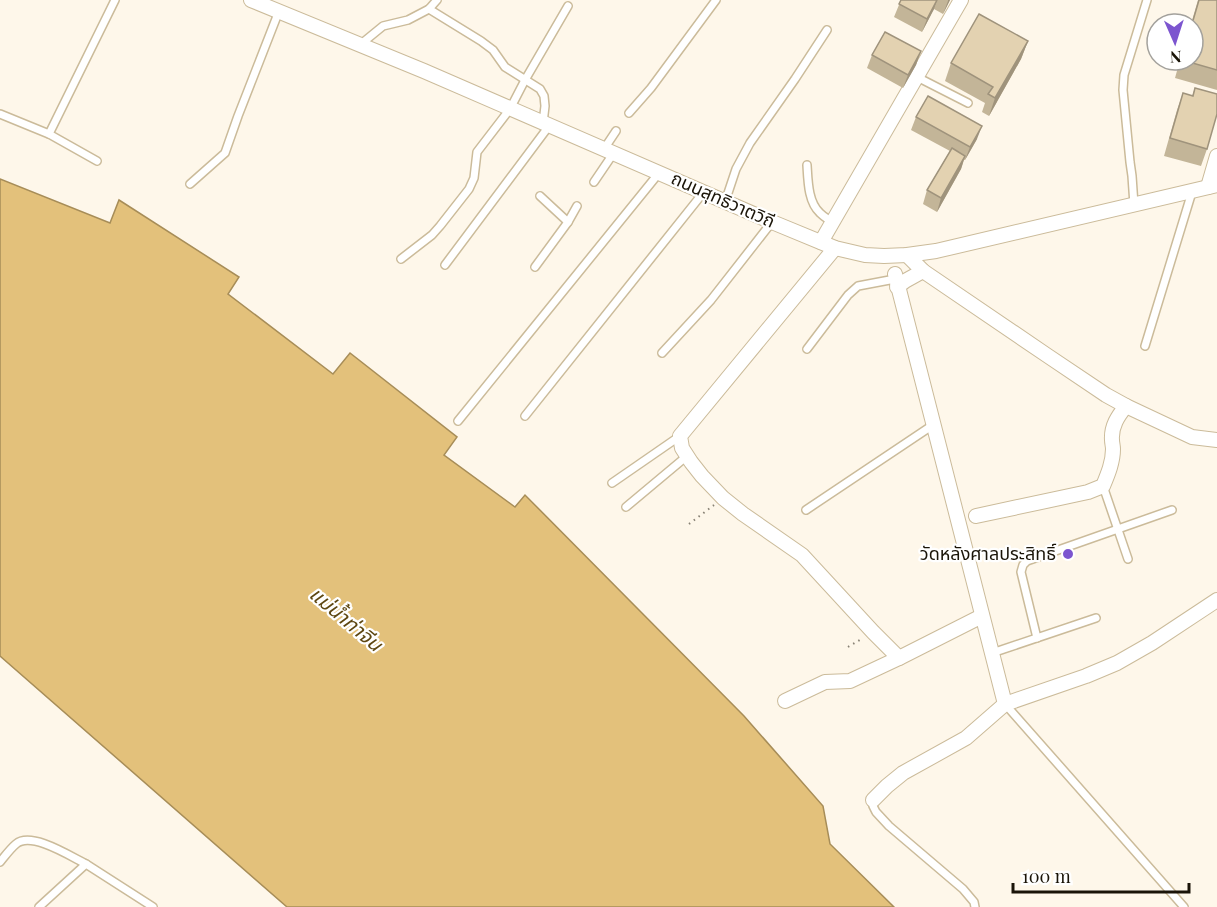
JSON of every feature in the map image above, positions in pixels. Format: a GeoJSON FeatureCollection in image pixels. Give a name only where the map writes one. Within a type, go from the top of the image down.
{"type":"FeatureCollection","features":[{"type":"Feature","properties":{"kind":"street","name":"ถนนสุทธิวาตวิถี"},"geometry":{"type":"LineString","coordinates":[[251,0],[772,222],[835,248],[865,255],[894,273],[907,255],[936,251],[1212,186]]}},
{"type":"Feature","properties":{"kind":"street"},"geometry":{"type":"LineString","coordinates":[[821,242],[961,0]]}},
{"type":"Feature","properties":{"kind":"street"},"geometry":{"type":"LineString","coordinates":[[1212,186],[1217,156]]}},
{"type":"Feature","properties":{"kind":"street"},"geometry":{"type":"LineString","coordinates":[[835,248],[680,436],[682,447],[702,477],[743,514],[802,555],[899,658]]}},
{"type":"Feature","properties":{"kind":"street"},"geometry":{"type":"LineString","coordinates":[[907,255],[923,271],[1058,363],[1126,406],[1192,437],[1217,440]]}},
{"type":"Feature","properties":{"kind":"street"},"geometry":{"type":"LineString","coordinates":[[894,273],[905,280],[923,271]]}},
{"type":"Feature","properties":{"kind":"street"},"geometry":{"type":"LineString","coordinates":[[894,273],[933,425],[968,518],[982,615],[1005,704]]}},
{"type":"Feature","properties":{"kind":"street"},"geometry":{"type":"LineString","coordinates":[[968,518],[1089,492],[1103,486],[1113,450],[1113,428],[1118,415],[1126,406]]}},
{"type":"Feature","properties":{"kind":"street"},"geometry":{"type":"LineString","coordinates":[[873,800],[903,772],[966,738],[1005,704],[1117,663],[1217,600]]}},
{"type":"Feature","properties":{"kind":"street"},"geometry":{"type":"LineString","coordinates":[[786,701],[825,682],[850,681],[982,615]]}},
{"type":"Feature","properties":{"kind":"lane"},"geometry":{"type":"LineString","coordinates":[[49,134],[116,0]]}},
{"type":"Feature","properties":{"kind":"lane"},"geometry":{"type":"LineString","coordinates":[[360,45],[383,26],[408,20],[429,9],[437,0]]}},
{"type":"Feature","properties":{"kind":"lane"},"geometry":{"type":"LineString","coordinates":[[629,113],[651,88],[716,0]]}},
{"type":"Feature","properties":{"kind":"lane"},"geometry":{"type":"LineString","coordinates":[[1134,205],[1122,90],[1124,75],[1147,0]]}},
{"type":"Feature","properties":{"kind":"lane"},"geometry":{"type":"LineString","coordinates":[[401,260],[432,235],[469,189],[474,178],[477,152],[510,109],[568,6]]}},
{"type":"Feature","properties":{"kind":"lane"},"geometry":{"type":"LineString","coordinates":[[429,9],[481,40],[493,50],[505,67],[540,89],[544,96],[545,106],[546,124],[445,265]]}},
{"type":"Feature","properties":{"kind":"lane"},"geometry":{"type":"LineString","coordinates":[[190,184],[225,153],[237,116],[279,11]]}},
{"type":"Feature","properties":{"kind":"lane"},"geometry":{"type":"LineString","coordinates":[[725,202],[736,169],[750,143],[827,30]]}},
{"type":"Feature","properties":{"kind":"lane"},"geometry":{"type":"LineString","coordinates":[[917,77],[968,103]]}},
{"type":"Feature","properties":{"kind":"lane"},"geometry":{"type":"LineString","coordinates":[[0,114],[49,134],[97,161]]}},
{"type":"Feature","properties":{"kind":"lane"},"geometry":{"type":"LineString","coordinates":[[594,182],[609,152],[616,131]]}},
{"type":"Feature","properties":{"kind":"lane"},"geometry":{"type":"LineString","coordinates":[[807,165],[809,188],[814,204],[819,213],[832,222]]}},
{"type":"Feature","properties":{"kind":"lane"},"geometry":{"type":"LineString","coordinates":[[458,421],[659,173]]}},
{"type":"Feature","properties":{"kind":"lane"},"geometry":{"type":"LineString","coordinates":[[1145,346],[1192,192]]}},
{"type":"Feature","properties":{"kind":"lane"},"geometry":{"type":"LineString","coordinates":[[525,416],[703,193]]}},
{"type":"Feature","properties":{"kind":"lane"},"geometry":{"type":"LineString","coordinates":[[540,196],[568,222]]}},
{"type":"Feature","properties":{"kind":"lane"},"geometry":{"type":"LineString","coordinates":[[535,267],[577,206]]}},
{"type":"Feature","properties":{"kind":"lane"},"geometry":{"type":"LineString","coordinates":[[662,353],[711,300],[772,222]]}},
{"type":"Feature","properties":{"kind":"lane"},"geometry":{"type":"LineString","coordinates":[[807,349],[848,295],[858,286],[894,273]]}},
{"type":"Feature","properties":{"kind":"lane"},"geometry":{"type":"LineString","coordinates":[[806,510],[933,425]]}},
{"type":"Feature","properties":{"kind":"lane"},"geometry":{"type":"LineString","coordinates":[[612,483],[680,436]]}},
{"type":"Feature","properties":{"kind":"lane"},"geometry":{"type":"LineString","coordinates":[[626,507],[687,456]]}},
{"type":"Feature","properties":{"kind":"lane"},"geometry":{"type":"LineString","coordinates":[[1103,486],[1128,559]]}},
{"type":"Feature","properties":{"kind":"lane"},"geometry":{"type":"LineString","coordinates":[[1037,638],[1021,572],[1028,561],[1172,510]]}},
{"type":"Feature","properties":{"kind":"lane"},"geometry":{"type":"LineString","coordinates":[[992,653],[1096,618]]}},
{"type":"Feature","properties":{"kind":"lane"},"geometry":{"type":"LineString","coordinates":[[1005,704],[1184,907]]}},
{"type":"Feature","properties":{"kind":"lane"},"geometry":{"type":"LineString","coordinates":[[873,800],[876,812],[963,889],[974,902],[975,907]]}},
{"type":"Feature","properties":{"kind":"lane"},"geometry":{"type":"LineString","coordinates":[[0,862],[16,842],[25,839],[37,840],[87,864],[153,907]]}},
{"type":"Feature","properties":{"kind":"lane"},"geometry":{"type":"LineString","coordinates":[[41,906],[87,864]]}},
{"type":"Feature","properties":{"kind":"path"},"geometry":{"type":"LineString","coordinates":[[689,524],[723,498]]}},
{"type":"Feature","properties":{"kind":"path"},"geometry":{"type":"LineString","coordinates":[[848,647],[873,632]]}},
{"type":"Feature","properties":{"kind":"water","name":"แม่น้ำท่าจีน"},"geometry":{"type":"Polygon","coordinates":[[[0,179],[110,223],[119,200],[239,277],[228,294],[333,374],[350,353],[457,437],[444,455],[515,507],[525,495],[744,716],[823,806],[830,844],[894,907],[287,907],[0,656],[0,179]]]}},
{"type":"Feature","properties":{"kind":"building"},"geometry":{"type":"Polygon","coordinates":[[[901,0],[937,0],[927,19],[899,4],[901,0]]]}},
{"type":"Feature","properties":{"kind":"building"},"geometry":{"type":"Polygon","coordinates":[[[1199,0],[1217,0],[1217,70],[1205,67],[1205,12],[1196,12],[1199,0]]]}},
{"type":"Feature","properties":{"kind":"building"},"geometry":{"type":"Polygon","coordinates":[[[979,14],[1028,41],[995,98],[988,94],[993,87],[951,63],[979,14]]]}},
{"type":"Feature","properties":{"kind":"building"},"geometry":{"type":"Polygon","coordinates":[[[885,32],[921,51],[908,75],[872,55],[885,32]]]}},
{"type":"Feature","properties":{"kind":"building"},"geometry":{"type":"Polygon","coordinates":[[[1195,88],[1217,94],[1217,114],[1207,149],[1170,138],[1183,93],[1193,96],[1195,88]]]}},
{"type":"Feature","properties":{"kind":"building"},"geometry":{"type":"Polygon","coordinates":[[[928,96],[982,126],[970,147],[916,117],[928,96]]]}},
{"type":"Feature","properties":{"kind":"building"},"geometry":{"type":"Polygon","coordinates":[[[952,148],[965,156],[941,198],[927,190],[952,148]]]}},
{"type":"Feature","properties":{"kind":"place","name":"วัดหลังศาลประสิทธิ์"},"geometry":{"type":"Point","coordinates":[1068,554]}}]}
